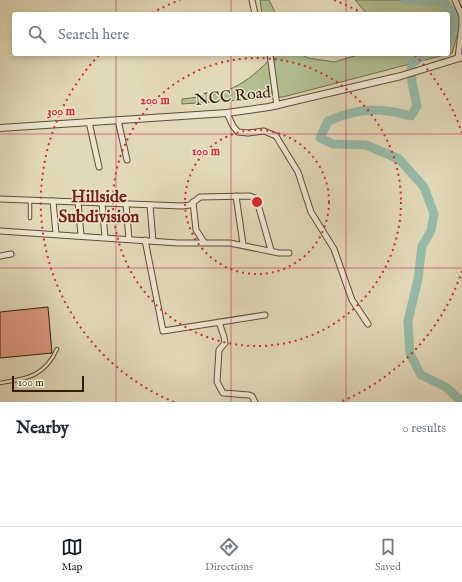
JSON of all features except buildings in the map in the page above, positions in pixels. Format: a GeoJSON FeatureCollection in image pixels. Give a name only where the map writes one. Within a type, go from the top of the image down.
{"type":"FeatureCollection","features":[{"type":"Feature","properties":{"kind":"street"},"geometry":{"type":"LineString","coordinates":[[252,0],[255,12]]}},
{"type":"Feature","properties":{"kind":"street"},"geometry":{"type":"LineString","coordinates":[[455,0],[462,16],[460,57]]}},
{"type":"Feature","properties":{"kind":"street"},"geometry":{"type":"LineString","coordinates":[[270,56],[277,106]]}},
{"type":"Feature","properties":{"kind":"street","name":"NCC Road"},"geometry":{"type":"LineString","coordinates":[[0,128],[227,113],[277,106],[401,76],[460,57]]}},
{"type":"Feature","properties":{"kind":"street"},"geometry":{"type":"LineString","coordinates":[[227,113],[233,126],[238,132],[248,133],[264,131],[270,132],[276,136],[298,172],[311,212],[334,249],[352,300],[368,324]]}},
{"type":"Feature","properties":{"kind":"street"},"geometry":{"type":"LineString","coordinates":[[118,120],[128,160]]}},
{"type":"Feature","properties":{"kind":"street"},"geometry":{"type":"LineString","coordinates":[[89,122],[99,167]]}},
{"type":"Feature","properties":{"kind":"street"},"geometry":{"type":"LineString","coordinates":[[0,199],[187,206],[205,196],[236,196],[255,198],[271,250]]}},
{"type":"Feature","properties":{"kind":"street"},"geometry":{"type":"LineString","coordinates":[[236,196],[243,244]]}},
{"type":"Feature","properties":{"kind":"street"},"geometry":{"type":"LineString","coordinates":[[53,201],[56,234]]}},
{"type":"Feature","properties":{"kind":"street"},"geometry":{"type":"LineString","coordinates":[[78,202],[81,235]]}},
{"type":"Feature","properties":{"kind":"street"},"geometry":{"type":"LineString","coordinates":[[193,202],[196,230],[204,242]]}},
{"type":"Feature","properties":{"kind":"street"},"geometry":{"type":"LineString","coordinates":[[102,203],[105,237]]}},
{"type":"Feature","properties":{"kind":"street"},"geometry":{"type":"LineString","coordinates":[[126,204],[129,239]]}},
{"type":"Feature","properties":{"kind":"street"},"geometry":{"type":"LineString","coordinates":[[150,205],[153,241]]}},
{"type":"Feature","properties":{"kind":"street"},"geometry":{"type":"LineString","coordinates":[[0,231],[81,235],[178,243],[204,242],[243,244],[279,253],[289,253]]}},
{"type":"Feature","properties":{"kind":"street"},"geometry":{"type":"LineString","coordinates":[[145,240],[163,331],[264,315]]}},
{"type":"Feature","properties":{"kind":"street"},"geometry":{"type":"LineString","coordinates":[[0,256],[11,254]]}},
{"type":"Feature","properties":{"kind":"street"},"geometry":{"type":"LineString","coordinates":[[219,322],[224,337],[224,343],[219,350],[217,382],[223,393],[249,395],[255,402]]}},
{"type":"Feature","properties":{"kind":"lane"},"geometry":{"type":"LineString","coordinates":[[30,200],[30,218]]}},
{"type":"Feature","properties":{"kind":"lane"},"geometry":{"type":"LineString","coordinates":[[0,383],[18,380],[42,371],[53,357],[57,349]]}},
{"type":"Feature","properties":{"kind":"green space"},"geometry":{"type":"Polygon","coordinates":[[[260,0],[269,0],[275,12],[262,12],[260,0]]]}},
{"type":"Feature","properties":{"kind":"green space"},"geometry":{"type":"Polygon","coordinates":[[[355,0],[446,0],[455,13],[458,25],[452,53],[450,54],[450,12],[365,12],[355,0]]]}},
{"type":"Feature","properties":{"kind":"green space"},"geometry":{"type":"Polygon","coordinates":[[[273,56],[304,56],[308,58],[334,62],[354,56],[440,56],[283,97],[182,104],[182,99],[223,92],[244,82],[273,56]]]}},
{"type":"Feature","properties":{"kind":"waterway"},"geometry":{"type":"LineString","coordinates":[[405,0],[444,2],[456,18],[455,29],[450,39]]}},
{"type":"Feature","properties":{"kind":"waterway"},"geometry":{"type":"LineString","coordinates":[[422,56],[411,64],[412,82],[417,106],[411,116],[379,110],[350,113],[328,121],[320,138],[333,144],[366,145],[399,159],[424,187],[434,214],[431,231],[422,246],[418,279],[408,321],[410,354],[421,375],[446,387],[462,402]]}},
{"type":"Feature","properties":{"kind":"district","name":"Hillside Subdivision"},"geometry":{"type":"Point","coordinates":[99,207]}}]}
